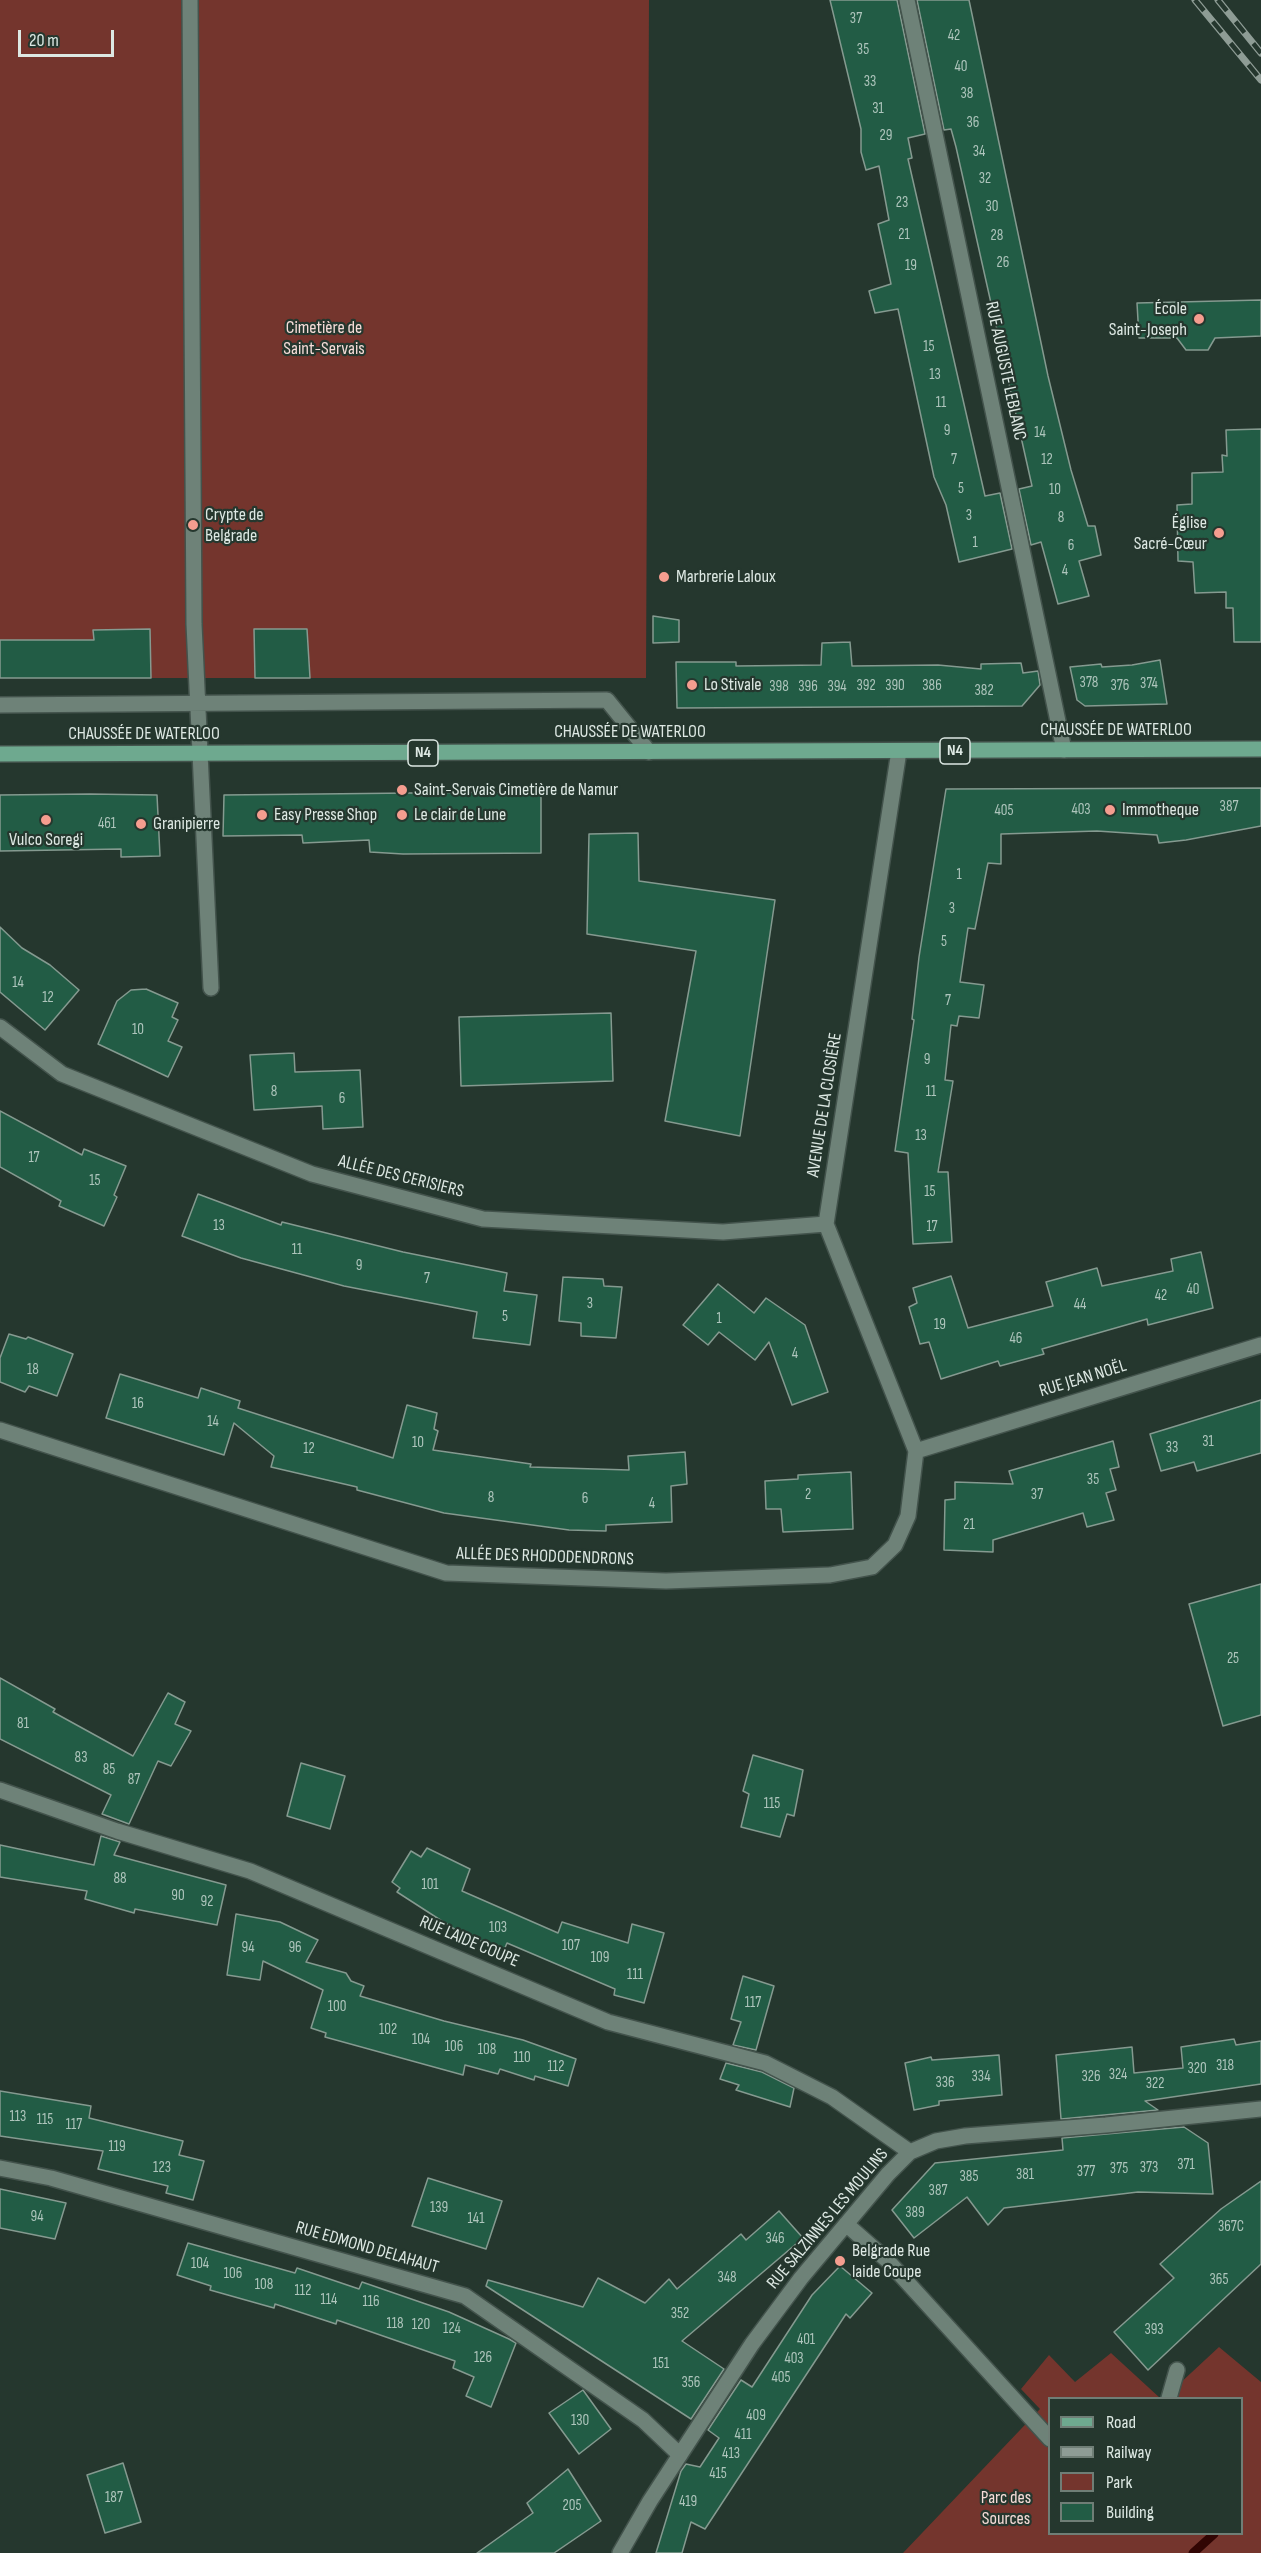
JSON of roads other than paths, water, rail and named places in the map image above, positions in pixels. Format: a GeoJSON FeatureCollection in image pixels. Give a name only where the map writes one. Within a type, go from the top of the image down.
{"type":"FeatureCollection","features":[{"type":"Feature","properties":{"kind":"main road","name":"CHAUSSÉE DE WATERLOO"},"geometry":{"type":"LineString","coordinates":[[0,754],[1261,749]]}},
{"type":"Feature","properties":{"kind":"street"},"geometry":{"type":"LineString","coordinates":[[190,0],[196,703],[211,988]]}},
{"type":"Feature","properties":{"kind":"street","name":"RUE AUGUSTE LEBLANC"},"geometry":{"type":"LineString","coordinates":[[907,0],[1064,750]]}},
{"type":"Feature","properties":{"kind":"street"},"geometry":{"type":"LineString","coordinates":[[0,705],[607,700],[649,752]]}},
{"type":"Feature","properties":{"kind":"street","name":"AVENUE DE LA CLOSIÈRE"},"geometry":{"type":"LineString","coordinates":[[826,1224],[899,751]]}},
{"type":"Feature","properties":{"kind":"street","name":"ALLÉE DES CERISIERS"},"geometry":{"type":"LineString","coordinates":[[0,1027],[62,1074],[312,1174],[483,1219],[723,1232],[826,1224]]}},
{"type":"Feature","properties":{"kind":"street"},"geometry":{"type":"LineString","coordinates":[[826,1224],[916,1450]]}},
{"type":"Feature","properties":{"kind":"street","name":"RUE JEAN NOËL"},"geometry":{"type":"LineString","coordinates":[[916,1450],[1261,1345]]}},
{"type":"Feature","properties":{"kind":"street","name":"ALLÉE DES RHODODENDRONS"},"geometry":{"type":"LineString","coordinates":[[0,1430],[446,1573],[666,1581],[830,1575],[872,1567],[895,1545],[908,1516],[916,1450]]}},
{"type":"Feature","properties":{"kind":"street","name":"RUE LAIDE COUPE"},"geometry":{"type":"LineString","coordinates":[[0,1790],[117,1832],[250,1871],[608,2022],[765,2063],[832,2097],[910,2152]]}},
{"type":"Feature","properties":{"kind":"street","name":"RUE SALZINNES LES MOULINS"},"geometry":{"type":"LineString","coordinates":[[623,2551],[680,2455],[753,2344],[801,2278],[910,2152],[936,2141],[965,2136],[1106,2126],[1261,2109]]}},
{"type":"Feature","properties":{"kind":"street","name":"RUE EDMOND DELAHAUT"},"geometry":{"type":"LineString","coordinates":[[0,2168],[51,2178],[465,2296],[643,2420],[680,2455]]}},
{"type":"Feature","properties":{"kind":"street"},"geometry":{"type":"LineString","coordinates":[[846,2224],[887,2260],[1048,2437]]}},
{"type":"Feature","properties":{"kind":"street"},"geometry":{"type":"LineString","coordinates":[[1169,2397],[1177,2370]]}},
{"type":"Feature","properties":{"kind":"waterway"},"geometry":{"type":"LineString","coordinates":[[1193,2553],[1213,2535]]}},
{"type":"Feature","properties":{"kind":"railway"},"geometry":{"type":"LineString","coordinates":[[1195,0],[1261,80]]}},
{"type":"Feature","properties":{"kind":"railway"},"geometry":{"type":"LineString","coordinates":[[1218,0],[1261,53]]}},
{"type":"Feature","properties":{"kind":"place","name":"École Saint-Joseph"},"geometry":{"type":"Point","coordinates":[1199,319]}},
{"type":"Feature","properties":{"kind":"place","name":"Crypte de Belgrade"},"geometry":{"type":"Point","coordinates":[193,525]}},
{"type":"Feature","properties":{"kind":"place","name":"Église Sacré-Cœur"},"geometry":{"type":"Point","coordinates":[1219,533]}},
{"type":"Feature","properties":{"kind":"place","name":"Marbrerie Laloux"},"geometry":{"type":"Point","coordinates":[664,577]}},
{"type":"Feature","properties":{"kind":"place","name":"Lo Stivale"},"geometry":{"type":"Point","coordinates":[692,685]}},
{"type":"Feature","properties":{"kind":"place","name":"Saint-Servais Cimetière de Namur"},"geometry":{"type":"Point","coordinates":[402,790]}},
{"type":"Feature","properties":{"kind":"place","name":"Immotheque"},"geometry":{"type":"Point","coordinates":[1110,810]}},
{"type":"Feature","properties":{"kind":"place","name":"Easy Presse Shop"},"geometry":{"type":"Point","coordinates":[262,815]}},
{"type":"Feature","properties":{"kind":"place","name":"Le clair de Lune"},"geometry":{"type":"Point","coordinates":[402,815]}},
{"type":"Feature","properties":{"kind":"place","name":"Vulco Soregi"},"geometry":{"type":"Point","coordinates":[46,820]}},
{"type":"Feature","properties":{"kind":"place","name":"Granipierre"},"geometry":{"type":"Point","coordinates":[141,824]}},
{"type":"Feature","properties":{"kind":"place","name":"Belgrade Rue laide Coupe"},"geometry":{"type":"Point","coordinates":[840,2261]}},
{"type":"Feature","properties":{"kind":"park label","name":"Cimetière de Saint-Servais"},"geometry":{"type":"Point","coordinates":[324,338]}},
{"type":"Feature","properties":{"kind":"park label","name":"Parc des Sources"},"geometry":{"type":"Point","coordinates":[1006,2508]}}]}
